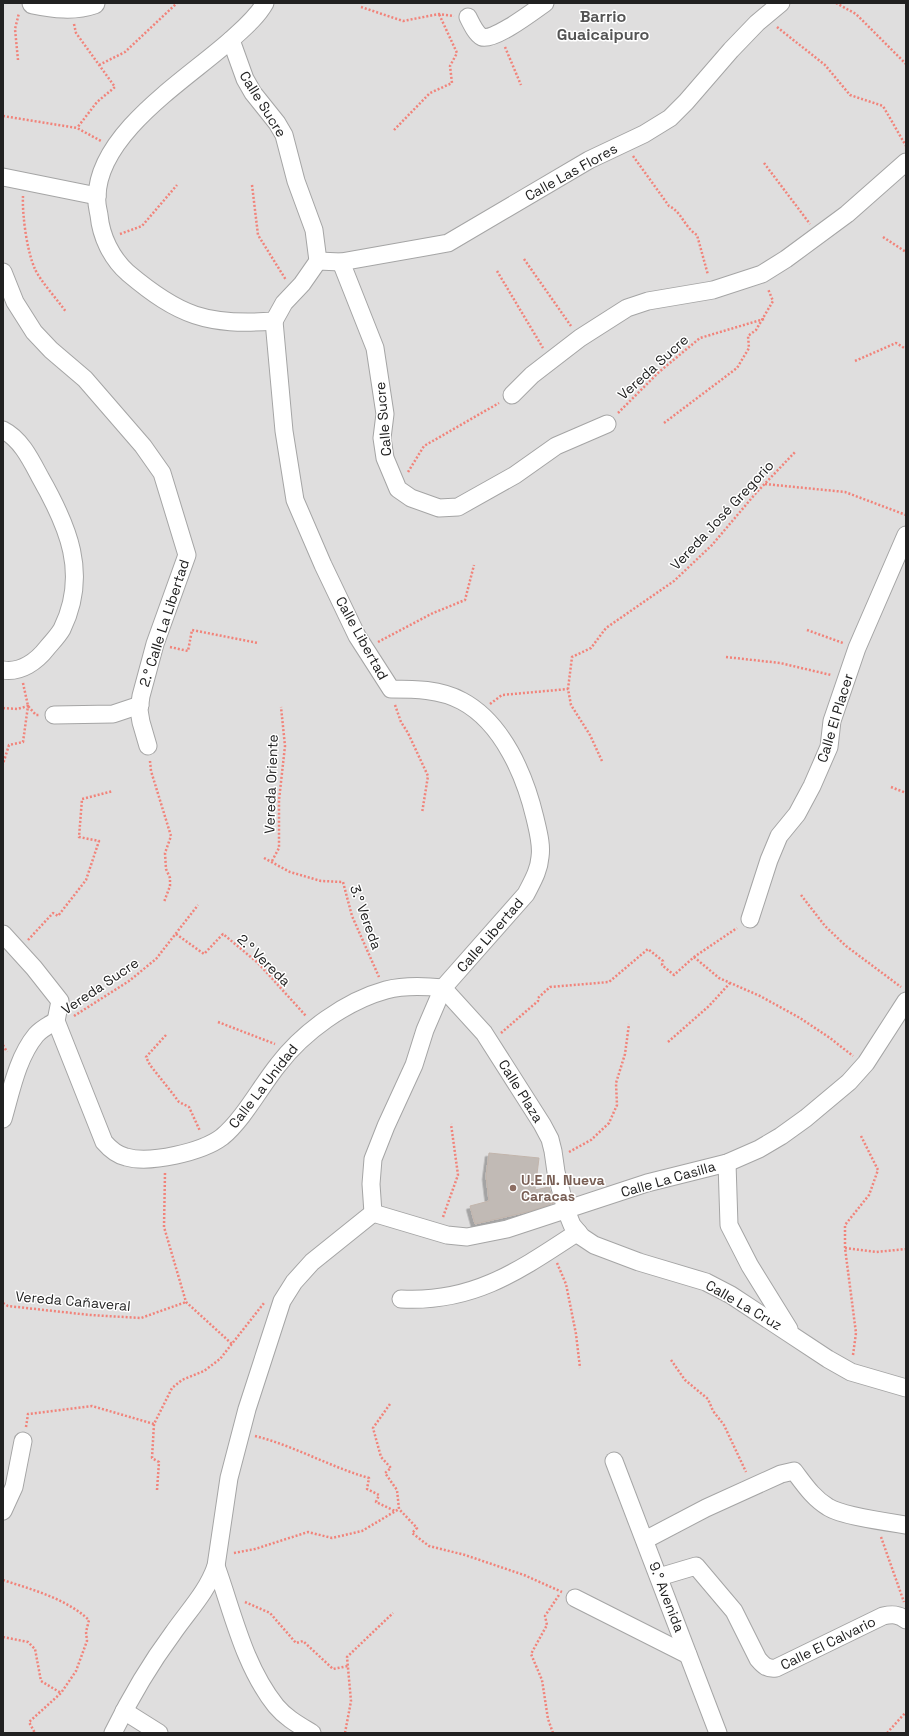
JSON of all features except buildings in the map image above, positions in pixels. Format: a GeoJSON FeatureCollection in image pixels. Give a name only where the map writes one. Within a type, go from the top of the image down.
{"type":"FeatureCollection","features":[{"type":"Feature","properties":{"kind":"street"},"geometry":{"type":"LineString","coordinates":[[26,6],[83,7],[94,3]]}},
{"type":"Feature","properties":{"kind":"street"},"geometry":{"type":"LineString","coordinates":[[265,3],[249,23],[231,40],[151,106],[124,133],[114,148],[101,176],[96,196],[99,222],[104,240],[124,270],[158,297],[181,310],[214,320],[236,322],[274,321],[284,303],[302,284],[318,261]]}},
{"type":"Feature","properties":{"kind":"street"},"geometry":{"type":"LineString","coordinates":[[468,17],[478,34],[487,38],[499,33],[545,3]]}},
{"type":"Feature","properties":{"kind":"street","name":"Calle Las Flores"},"geometry":{"type":"LineString","coordinates":[[318,261],[341,262],[448,243],[589,160],[624,142],[644,134],[670,118],[686,102],[731,50],[764,17],[781,3]]}},
{"type":"Feature","properties":{"kind":"street","name":"Calle Sucre"},"geometry":{"type":"LineString","coordinates":[[231,40],[244,79],[253,93],[277,122],[284,135],[296,181],[314,230],[318,261]]}},
{"type":"Feature","properties":{"kind":"street"},"geometry":{"type":"LineString","coordinates":[[512,395],[550,360],[580,338],[627,308],[648,301],[675,298],[713,290],[762,274],[786,259],[847,214],[906,162]]}},
{"type":"Feature","properties":{"kind":"street"},"geometry":{"type":"LineString","coordinates":[[3,177],[96,196]]}},
{"type":"Feature","properties":{"kind":"street","name":"Calle Sucre"},"geometry":{"type":"LineString","coordinates":[[341,262],[375,348],[385,414],[382,438],[385,458],[398,488]]}},
{"type":"Feature","properties":{"kind":"street","name":"2.° Calle La Libertad"},"geometry":{"type":"LineString","coordinates":[[3,272],[15,302],[34,332],[51,350],[85,378],[144,446],[162,473],[187,555],[155,644],[141,696],[141,722],[148,746]]}},
{"type":"Feature","properties":{"kind":"street","name":"Calle Libertad"},"geometry":{"type":"LineString","coordinates":[[274,321],[284,431],[295,500],[322,565],[357,636],[391,689],[411,689],[439,693],[461,700],[489,722],[512,754],[522,776],[531,799],[539,835],[540,857],[536,876],[526,894],[443,988],[425,1030],[414,1065],[386,1126],[373,1159],[371,1184],[372,1213]]}},
{"type":"Feature","properties":{"kind":"street"},"geometry":{"type":"LineString","coordinates":[[398,488],[410,498],[426,504],[440,508],[458,507],[515,475],[556,446],[607,424]]}},
{"type":"Feature","properties":{"kind":"street"},"geometry":{"type":"LineString","coordinates":[[3,430],[20,444],[50,494],[71,543],[75,566],[73,597],[61,629],[35,662],[11,669]]}},
{"type":"Feature","properties":{"kind":"street","name":"Calle El Placer"},"geometry":{"type":"LineString","coordinates":[[750,919],[769,860],[779,836],[797,814],[812,786],[829,747],[832,721],[857,648],[906,536]]}},
{"type":"Feature","properties":{"kind":"street"},"geometry":{"type":"LineString","coordinates":[[54,715],[113,714],[140,705]]}},
{"type":"Feature","properties":{"kind":"street"},"geometry":{"type":"LineString","coordinates":[[3,934],[60,1001],[57,1023],[36,1035],[29,1046],[18,1070],[3,1119]]}},
{"type":"Feature","properties":{"kind":"street","name":"Calle La Unidad"},"geometry":{"type":"LineString","coordinates":[[57,1023],[104,1142],[111,1150],[125,1157],[143,1160],[205,1147],[222,1136],[237,1121],[290,1049],[316,1027],[366,996],[386,990],[421,986],[443,988]]}},
{"type":"Feature","properties":{"kind":"street","name":"Calle Plaza"},"geometry":{"type":"LineString","coordinates":[[443,988],[490,1042],[542,1124],[550,1139],[556,1172],[566,1210]]}},
{"type":"Feature","properties":{"kind":"street","name":"Calle La Casilla"},"geometry":{"type":"LineString","coordinates":[[372,1213],[447,1235],[467,1236],[507,1229],[647,1183],[727,1163],[759,1149],[800,1122],[849,1082],[864,1065],[906,1001]]}},
{"type":"Feature","properties":{"kind":"street"},"geometry":{"type":"LineString","coordinates":[[727,1163],[729,1225],[750,1266],[792,1334]]}},
{"type":"Feature","properties":{"kind":"street","name":"Calle La Cruz"},"geometry":{"type":"LineString","coordinates":[[566,1210],[572,1225],[594,1245],[639,1262],[706,1282],[731,1295],[828,1359],[851,1372],[906,1388]]}},
{"type":"Feature","properties":{"kind":"street"},"geometry":{"type":"LineString","coordinates":[[113,1733],[140,1682],[172,1633],[203,1594],[211,1580],[217,1561],[229,1478],[241,1432],[282,1301],[290,1288],[312,1262],[372,1213]]}},
{"type":"Feature","properties":{"kind":"street"},"geometry":{"type":"LineString","coordinates":[[401,1299],[435,1299],[480,1289],[512,1273],[578,1232]]}},
{"type":"Feature","properties":{"kind":"street"},"geometry":{"type":"LineString","coordinates":[[3,1511],[14,1487],[23,1441]]}},
{"type":"Feature","properties":{"kind":"street","name":"9.° Avenida"},"geometry":{"type":"LineString","coordinates":[[614,1461],[718,1733]]}},
{"type":"Feature","properties":{"kind":"street"},"geometry":{"type":"LineString","coordinates":[[645,1540],[706,1508],[781,1474],[794,1471],[813,1496],[828,1507],[842,1513],[906,1525]]}},
{"type":"Feature","properties":{"kind":"street"},"geometry":{"type":"LineString","coordinates":[[217,1561],[245,1652],[264,1688],[276,1706],[289,1719],[312,1733]]}},
{"type":"Feature","properties":{"kind":"street","name":"Calle El Calvario"},"geometry":{"type":"LineString","coordinates":[[659,1577],[696,1566],[734,1611],[758,1660],[770,1669],[776,1668],[883,1616],[892,1614],[905,1619]]}},
{"type":"Feature","properties":{"kind":"street"},"geometry":{"type":"LineString","coordinates":[[568,1595],[688,1655]]}},
{"type":"Feature","properties":{"kind":"street"},"geometry":{"type":"LineString","coordinates":[[124,1711],[159,1733]]}},
{"type":"Feature","properties":{"kind":"path"},"geometry":{"type":"LineString","coordinates":[[99,65],[125,52],[177,3]]}},
{"type":"Feature","properties":{"kind":"path"},"geometry":{"type":"LineString","coordinates":[[836,3],[856,14],[906,64]]}},
{"type":"Feature","properties":{"kind":"path"},"geometry":{"type":"LineString","coordinates":[[18,60],[15,29],[26,6]]}},
{"type":"Feature","properties":{"kind":"path"},"geometry":{"type":"LineString","coordinates":[[68,7],[76,33],[115,87],[97,102],[77,128]]}},
{"type":"Feature","properties":{"kind":"path"},"geometry":{"type":"LineString","coordinates":[[361,7],[403,21],[439,14],[468,17]]}},
{"type":"Feature","properties":{"kind":"path"},"geometry":{"type":"LineString","coordinates":[[394,130],[430,93],[452,83],[450,66],[457,54],[439,14]]}},
{"type":"Feature","properties":{"kind":"path"},"geometry":{"type":"LineString","coordinates":[[764,17],[825,64],[850,95],[883,106],[906,146]]}},
{"type":"Feature","properties":{"kind":"path"},"geometry":{"type":"LineString","coordinates":[[499,33],[521,85]]}},
{"type":"Feature","properties":{"kind":"path"},"geometry":{"type":"LineString","coordinates":[[3,116],[77,128],[114,148]]}},
{"type":"Feature","properties":{"kind":"path"},"geometry":{"type":"LineString","coordinates":[[624,142],[669,206],[677,210],[690,231],[697,235],[713,290]]}},
{"type":"Feature","properties":{"kind":"path"},"geometry":{"type":"LineString","coordinates":[[764,163],[818,235]]}},
{"type":"Feature","properties":{"kind":"path"},"geometry":{"type":"LineString","coordinates":[[23,182],[22,207],[26,236],[35,269],[66,312]]}},
{"type":"Feature","properties":{"kind":"path"},"geometry":{"type":"LineString","coordinates":[[104,240],[142,226],[177,184]]}},
{"type":"Feature","properties":{"kind":"path"},"geometry":{"type":"LineString","coordinates":[[252,185],[258,235],[293,292]]}},
{"type":"Feature","properties":{"kind":"path"},"geometry":{"type":"LineString","coordinates":[[883,237],[906,252]]}},
{"type":"Feature","properties":{"kind":"path"},"geometry":{"type":"LineString","coordinates":[[524,259],[580,338]]}},
{"type":"Feature","properties":{"kind":"path"},"geometry":{"type":"LineString","coordinates":[[497,271],[550,360]]}},
{"type":"Feature","properties":{"kind":"path"},"geometry":{"type":"LineString","coordinates":[[664,423],[737,368],[749,348],[748,336],[756,330],[764,319],[773,301],[762,274]]}},
{"type":"Feature","properties":{"kind":"path","name":"Vereda Sucre"},"geometry":{"type":"LineString","coordinates":[[607,424],[659,372],[700,338],[764,319]]}},
{"type":"Feature","properties":{"kind":"path"},"geometry":{"type":"LineString","coordinates":[[855,361],[896,343],[906,349]]}},
{"type":"Feature","properties":{"kind":"path"},"geometry":{"type":"LineString","coordinates":[[398,488],[424,446],[512,395]]}},
{"type":"Feature","properties":{"kind":"path","name":"Vereda José Gregorio"},"geometry":{"type":"LineString","coordinates":[[602,761],[590,735],[571,705],[568,689],[572,657],[591,648],[606,628],[674,581],[712,545],[796,451]]}},
{"type":"Feature","properties":{"kind":"path"},"geometry":{"type":"LineString","coordinates":[[765,484],[846,492],[906,515]]}},
{"type":"Feature","properties":{"kind":"path"},"geometry":{"type":"LineString","coordinates":[[365,649],[432,613],[465,600],[474,565]]}},
{"type":"Feature","properties":{"kind":"path"},"geometry":{"type":"LineString","coordinates":[[155,644],[188,651],[192,630],[258,643]]}},
{"type":"Feature","properties":{"kind":"path"},"geometry":{"type":"LineString","coordinates":[[807,630],[857,648]]}},
{"type":"Feature","properties":{"kind":"path"},"geometry":{"type":"LineString","coordinates":[[726,657],[780,663],[847,679]]}},
{"type":"Feature","properties":{"kind":"path"},"geometry":{"type":"LineString","coordinates":[[11,669],[28,706],[36,715],[54,715]]}},
{"type":"Feature","properties":{"kind":"path"},"geometry":{"type":"LineString","coordinates":[[391,689],[401,722],[428,776],[422,813]]}},
{"type":"Feature","properties":{"kind":"path"},"geometry":{"type":"LineString","coordinates":[[479,713],[502,695],[568,689]]}},
{"type":"Feature","properties":{"kind":"path"},"geometry":{"type":"LineString","coordinates":[[3,708],[17,709],[28,706]]}},
{"type":"Feature","properties":{"kind":"path"},"geometry":{"type":"LineString","coordinates":[[3,764],[9,745],[23,742],[28,706]]}},
{"type":"Feature","properties":{"kind":"path","name":"Vereda Oriente"},"geometry":{"type":"LineString","coordinates":[[272,861],[279,848],[279,800],[286,746],[281,707]]}},
{"type":"Feature","properties":{"kind":"path"},"geometry":{"type":"LineString","coordinates":[[148,746],[151,771],[172,836],[165,853],[166,869],[170,878],[170,886],[164,902]]}},
{"type":"Feature","properties":{"kind":"path"},"geometry":{"type":"LineString","coordinates":[[891,787],[906,793]]}},
{"type":"Feature","properties":{"kind":"path"},"geometry":{"type":"LineString","coordinates":[[18,951],[52,913],[58,916],[86,880],[99,841],[79,837],[82,799],[113,791]]}},
{"type":"Feature","properties":{"kind":"path","name":"3.° Vereda"},"geometry":{"type":"LineString","coordinates":[[264,858],[290,872],[321,881],[343,882],[352,916],[374,968],[386,990]]}},
{"type":"Feature","properties":{"kind":"path"},"geometry":{"type":"LineString","coordinates":[[801,895],[825,926],[841,941],[906,991]]}},
{"type":"Feature","properties":{"kind":"path","name":"Vereda Sucre"},"geometry":{"type":"LineString","coordinates":[[57,1023],[129,981],[156,959],[198,905]]}},
{"type":"Feature","properties":{"kind":"path"},"geometry":{"type":"LineString","coordinates":[[490,1042],[538,1001],[538,998],[550,987],[609,982],[648,949],[663,961],[662,965],[674,975],[694,957],[750,919]]}},
{"type":"Feature","properties":{"kind":"path","name":"2.° Vereda"},"geometry":{"type":"LineString","coordinates":[[176,934],[204,954],[223,934],[258,963],[316,1027]]}},
{"type":"Feature","properties":{"kind":"path"},"geometry":{"type":"LineString","coordinates":[[694,957],[719,978],[760,996],[800,1018],[830,1038],[864,1065]]}},
{"type":"Feature","properties":{"kind":"path"},"geometry":{"type":"LineString","coordinates":[[668,1042],[709,1006],[730,983]]}},
{"type":"Feature","properties":{"kind":"path"},"geometry":{"type":"LineString","coordinates":[[218,1022],[290,1049]]}},
{"type":"Feature","properties":{"kind":"path"},"geometry":{"type":"LineString","coordinates":[[554,1160],[591,1140],[609,1123],[616,1105],[616,1083],[625,1054],[629,1024]]}},
{"type":"Feature","properties":{"kind":"path"},"geometry":{"type":"LineString","coordinates":[[166,1035],[146,1057],[150,1065],[172,1094],[179,1102],[189,1107],[205,1147]]}},
{"type":"Feature","properties":{"kind":"path"},"geometry":{"type":"LineString","coordinates":[[436,1232],[447,1209],[458,1175],[451,1124]]}},
{"type":"Feature","properties":{"kind":"path"},"geometry":{"type":"LineString","coordinates":[[851,1372],[856,1333],[845,1248],[845,1225],[869,1195],[878,1170],[861,1136]]}},
{"type":"Feature","properties":{"kind":"path"},"geometry":{"type":"LineString","coordinates":[[165,1156],[164,1227],[186,1302],[232,1344]]}},
{"type":"Feature","properties":{"kind":"path"},"geometry":{"type":"LineString","coordinates":[[845,1248],[876,1252],[906,1249]]}},
{"type":"Feature","properties":{"kind":"path"},"geometry":{"type":"LineString","coordinates":[[551,1250],[566,1284],[576,1334],[580,1368]]}},
{"type":"Feature","properties":{"kind":"path"},"geometry":{"type":"LineString","coordinates":[[157,1490],[159,1462],[152,1458],[154,1424],[172,1388],[182,1380],[204,1371],[220,1359],[263,1304],[290,1288]]}},
{"type":"Feature","properties":{"kind":"path","name":"Vereda Cañaveral"},"geometry":{"type":"LineString","coordinates":[[3,1303],[8,1306],[90,1315],[141,1318],[186,1302]]}},
{"type":"Feature","properties":{"kind":"path"},"geometry":{"type":"LineString","coordinates":[[671,1360],[685,1380],[708,1399],[713,1411],[724,1426],[754,1487]]}},
{"type":"Feature","properties":{"kind":"path"},"geometry":{"type":"LineString","coordinates":[[390,1404],[373,1428],[381,1458],[390,1468],[385,1473],[397,1490],[399,1509],[417,1528],[412,1533],[429,1546],[480,1560],[524,1575],[568,1595],[545,1616],[546,1626],[531,1654],[542,1680],[548,1719],[553,1733]]}},
{"type":"Feature","properties":{"kind":"path"},"geometry":{"type":"LineString","coordinates":[[23,1441],[28,1414],[92,1406],[154,1424]]}},
{"type":"Feature","properties":{"kind":"path"},"geometry":{"type":"LineString","coordinates":[[241,1432],[279,1442],[343,1471],[369,1478],[367,1489],[379,1495],[376,1502],[395,1511]]}},
{"type":"Feature","properties":{"kind":"path"},"geometry":{"type":"LineString","coordinates":[[217,1561],[308,1532],[332,1538],[362,1531],[399,1509]]}},
{"type":"Feature","properties":{"kind":"path"},"geometry":{"type":"LineString","coordinates":[[875,1519],[904,1602],[905,1619]]}},
{"type":"Feature","properties":{"kind":"path"},"geometry":{"type":"LineString","coordinates":[[3,1580],[45,1594],[76,1608],[89,1620],[86,1632],[87,1641],[76,1670],[61,1693],[29,1722],[35,1733]]}},
{"type":"Feature","properties":{"kind":"path"},"geometry":{"type":"LineString","coordinates":[[228,1599],[238,1598],[270,1613],[296,1643],[303,1641],[333,1669],[348,1666]]}},
{"type":"Feature","properties":{"kind":"path"},"geometry":{"type":"LineString","coordinates":[[346,1733],[350,1701],[347,1657],[393,1613]]}},
{"type":"Feature","properties":{"kind":"path"},"geometry":{"type":"LineString","coordinates":[[3,1637],[28,1642],[35,1649],[41,1681],[61,1693]]}},
{"type":"Feature","properties":{"kind":"path"},"geometry":{"type":"LineString","coordinates":[[887,1733],[906,1712]]}},
{"type":"Feature","properties":{"kind":"shaded area"},"geometry":{"type":"Polygon","coordinates":[[[3,3],[906,3],[906,1733],[3,1733],[3,3]]]}},
{"type":"Feature","properties":{"kind":"place","name":"U.E.N. Nueva Caracas"},"geometry":{"type":"Point","coordinates":[513,1188]}},
{"type":"Feature","properties":{"kind":"district","name":"Barrio Guaicaipuro"},"geometry":{"type":"Point","coordinates":[603,25]}}]}
